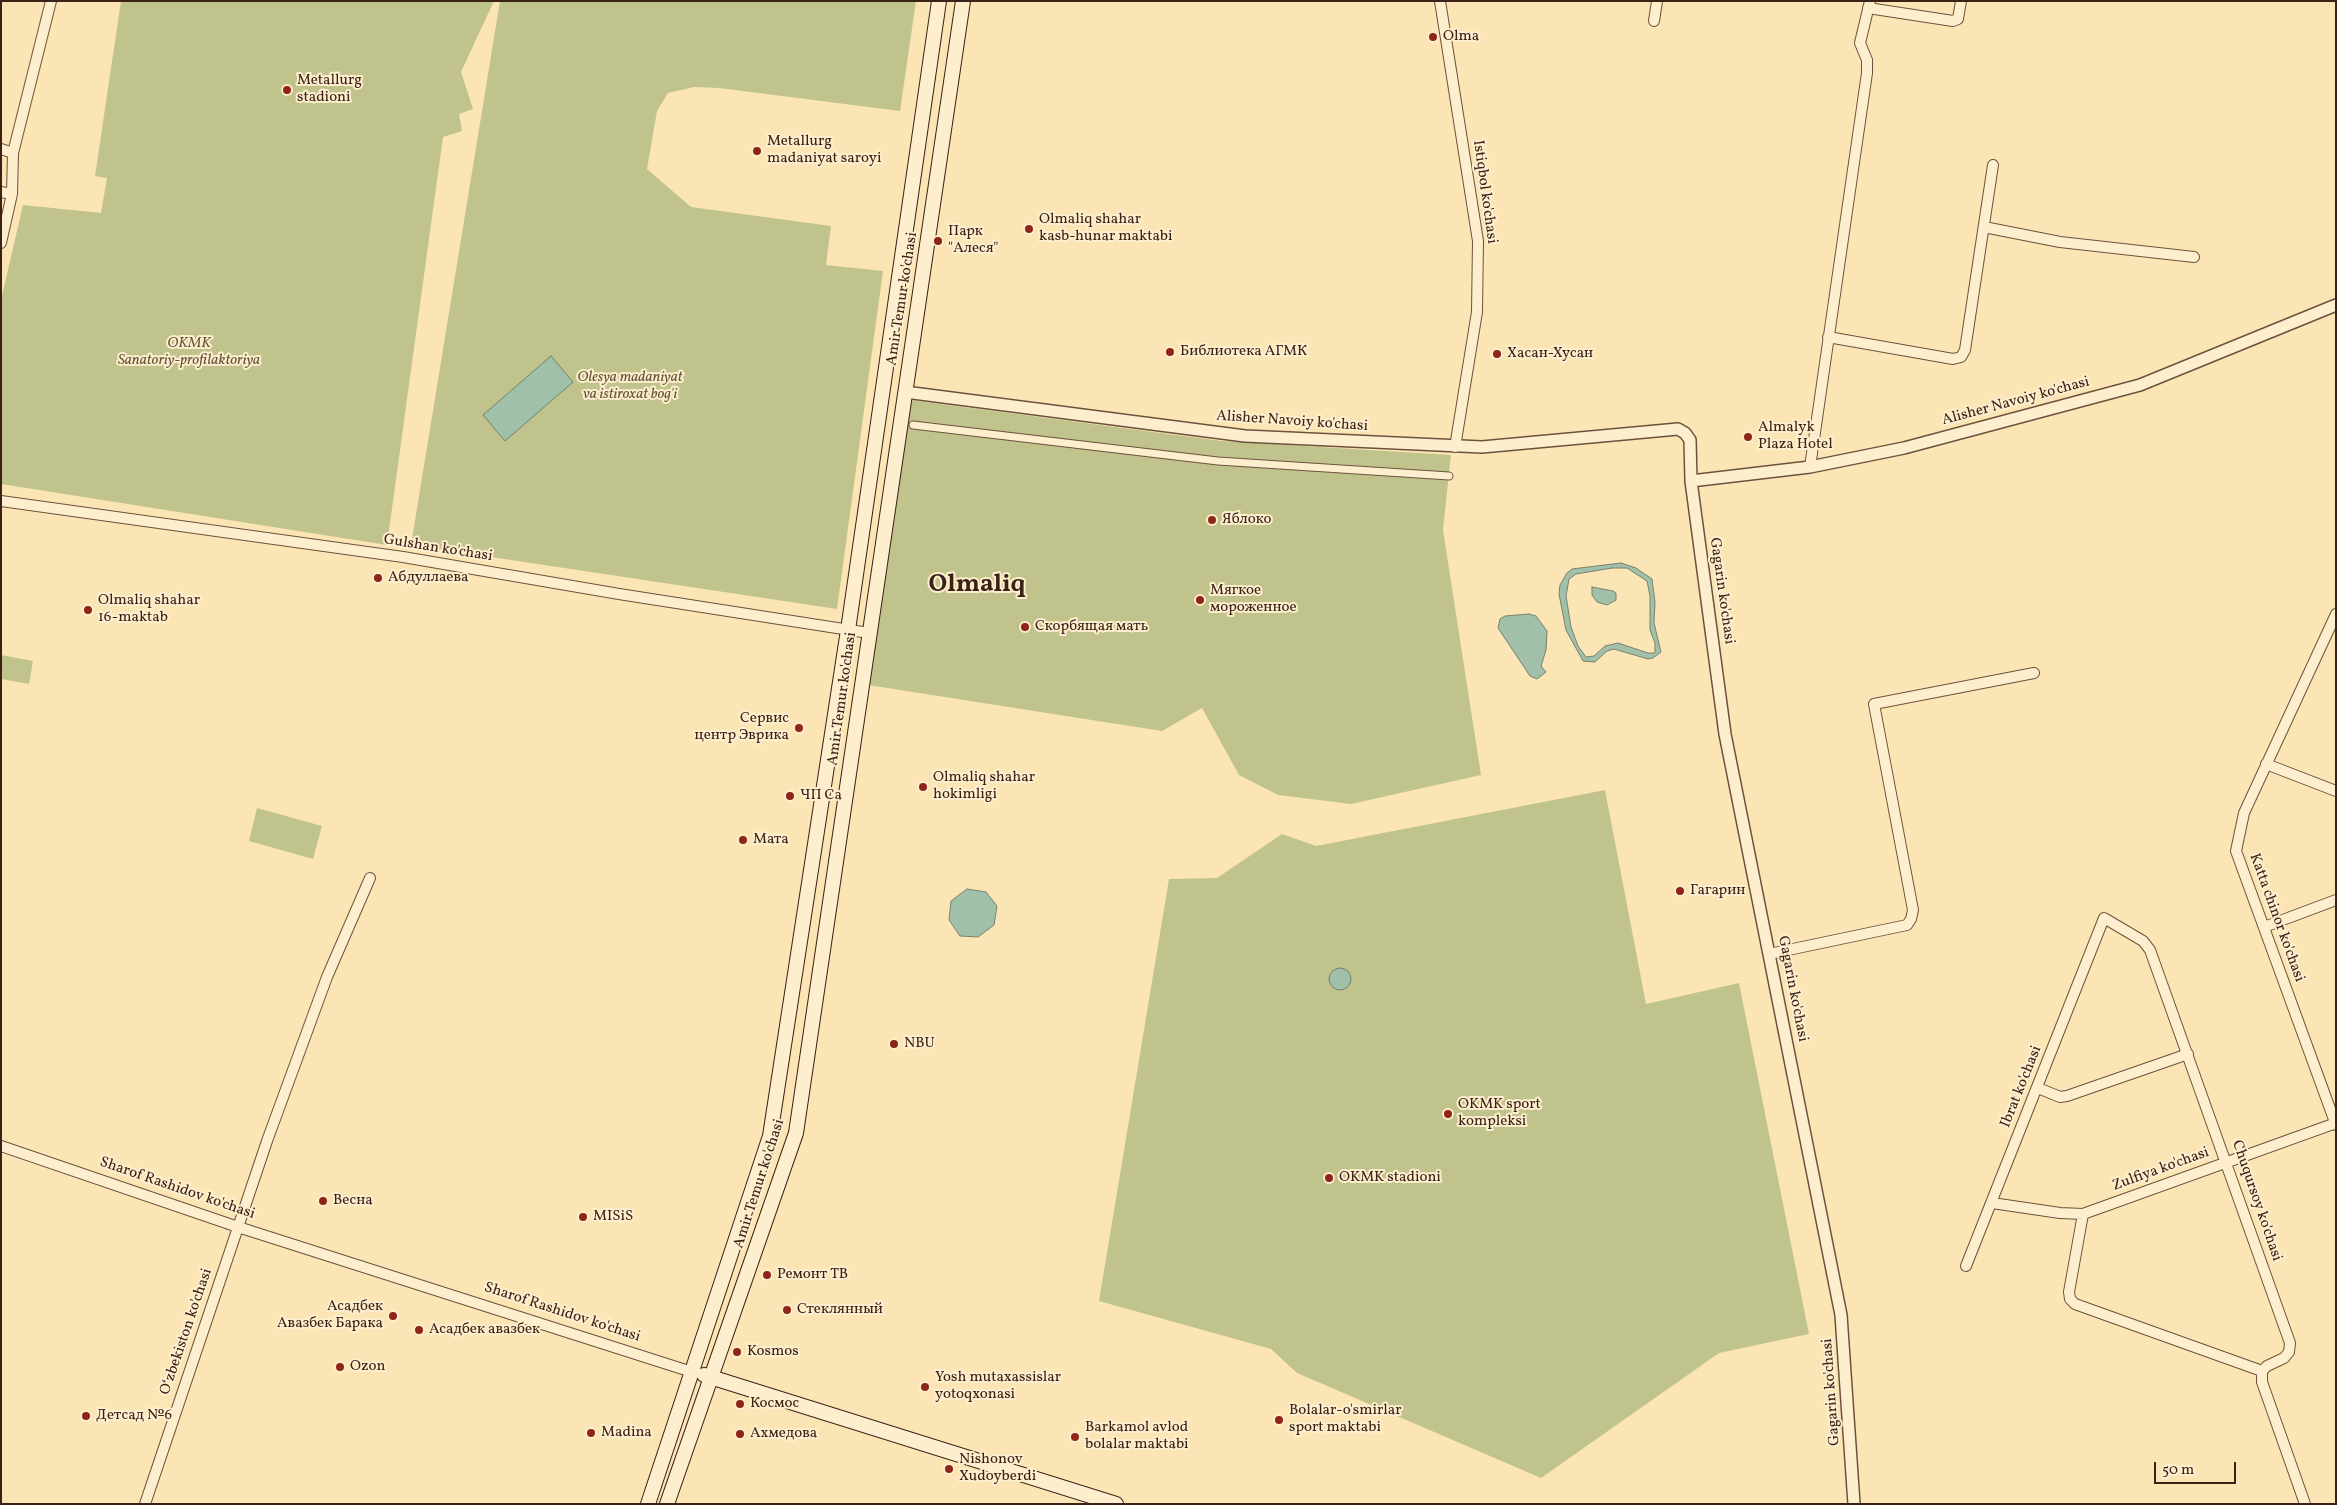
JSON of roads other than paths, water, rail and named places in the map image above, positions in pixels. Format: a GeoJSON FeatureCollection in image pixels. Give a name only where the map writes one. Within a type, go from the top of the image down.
{"type":"FeatureCollection","features":[{"type":"Feature","properties":{"kind":"main road","name":"Amir Temur ko'chasi"},"geometry":{"type":"LineString","coordinates":[[648,1504],[770,1136],[848,630],[939,1]]}},
{"type":"Feature","properties":{"kind":"main road","name":"Amir Temur ko'chasi"},"geometry":{"type":"LineString","coordinates":[[667,1504],[796,1133],[963,1]]}},
{"type":"Feature","properties":{"kind":"main road"},"geometry":{"type":"LineString","coordinates":[[929,69],[953,67]]}},
{"type":"Feature","properties":{"kind":"main road"},"geometry":{"type":"LineString","coordinates":[[900,274],[923,278]]}},
{"type":"Feature","properties":{"kind":"main road","name":"Sharof Rashidov ko'chasi"},"geometry":{"type":"LineString","coordinates":[[692,1372],[1116,1504]]}},
{"type":"Feature","properties":{"kind":"street"},"geometry":{"type":"LineString","coordinates":[[1,243],[13,153],[51,1]]}},
{"type":"Feature","properties":{"kind":"street","name":"Istiqbol ko'chasi"},"geometry":{"type":"LineString","coordinates":[[1440,1],[1478,241],[1478,312],[1455,447]]}},
{"type":"Feature","properties":{"kind":"street"},"geometry":{"type":"LineString","coordinates":[[1654,21],[1657,1]]}},
{"type":"Feature","properties":{"kind":"street"},"geometry":{"type":"LineString","coordinates":[[1810,467],[1867,73],[1867,60],[1860,43],[1869,5],[1953,22],[1958,19],[1961,1]]}},
{"type":"Feature","properties":{"kind":"street"},"geometry":{"type":"LineString","coordinates":[[1,150],[13,153]]}},
{"type":"Feature","properties":{"kind":"street"},"geometry":{"type":"LineString","coordinates":[[1828,337],[1953,359],[1961,357],[1965,350],[1993,166]]}},
{"type":"Feature","properties":{"kind":"street"},"geometry":{"type":"LineString","coordinates":[[1984,228],[2060,242],[2194,257]]}},
{"type":"Feature","properties":{"kind":"street","name":"Alisher Navoiy ko'chasi"},"geometry":{"type":"LineString","coordinates":[[1691,481],[1810,467],[1904,448],[2140,385],[2336,305]]}},
{"type":"Feature","properties":{"kind":"street","name":"Alisher Navoiy ko'chasi"},"geometry":{"type":"LineString","coordinates":[[905,392],[1245,436],[1455,447],[1678,428]]}},
{"type":"Feature","properties":{"kind":"street"},"geometry":{"type":"LineString","coordinates":[[913,425],[1218,461],[1449,476]]}},
{"type":"Feature","properties":{"kind":"street","name":"Gagarin ko'chasi"},"geometry":{"type":"LineString","coordinates":[[1678,428],[1686,433],[1690,440],[1691,481],[1725,734],[1841,1315],[1854,1504]]}},
{"type":"Feature","properties":{"kind":"street","name":"Gulshan ko'chasi"},"geometry":{"type":"LineString","coordinates":[[1,501],[402,557],[619,594],[869,633]]}},
{"type":"Feature","properties":{"kind":"street","name":"Katta chinor ko'chasi"},"geometry":{"type":"LineString","coordinates":[[2336,614],[2244,813],[2236,851],[2336,1124]]}},
{"type":"Feature","properties":{"kind":"street"},"geometry":{"type":"LineString","coordinates":[[1769,954],[1906,925],[1912,919],[1913,910],[1874,704],[2034,673]]}},
{"type":"Feature","properties":{"kind":"street"},"geometry":{"type":"LineString","coordinates":[[2266,764],[2336,791]]}},
{"type":"Feature","properties":{"kind":"street","name":"O‘zbekiston ko'chasi"},"geometry":{"type":"LineString","coordinates":[[145,1504],[238,1227],[327,977],[370,878]]}},
{"type":"Feature","properties":{"kind":"street"},"geometry":{"type":"LineString","coordinates":[[2264,927],[2336,900]]}},
{"type":"Feature","properties":{"kind":"street","name":"Chuqursoy ko'chasi"},"geometry":{"type":"LineString","coordinates":[[2104,918],[2143,941],[2150,950],[2227,1162],[2290,1343],[2289,1352],[2284,1358],[2266,1366],[2262,1371]]}},
{"type":"Feature","properties":{"kind":"street","name":"Ibrat ko'chasi"},"geometry":{"type":"LineString","coordinates":[[1966,1266],[2104,918]]}},
{"type":"Feature","properties":{"kind":"street"},"geometry":{"type":"LineString","coordinates":[[2038,1088],[2060,1097],[2067,1096],[2188,1054]]}},
{"type":"Feature","properties":{"kind":"street","name":"Zulfiya ko'chasi"},"geometry":{"type":"LineString","coordinates":[[1992,1203],[2060,1213],[2083,1214],[2336,1124]]}},
{"type":"Feature","properties":{"kind":"street","name":"Sharof Rashidov ko'chasi"},"geometry":{"type":"LineString","coordinates":[[1,1146],[238,1227],[692,1372]]}},
{"type":"Feature","properties":{"kind":"street"},"geometry":{"type":"LineString","coordinates":[[2083,1214],[2069,1292],[2070,1299],[2075,1304],[2262,1371],[2262,1382],[2305,1504]]}},
{"type":"Feature","properties":{"kind":"place","name":"Olma"},"geometry":{"type":"Point","coordinates":[1433,37]}},
{"type":"Feature","properties":{"kind":"place","name":"Metallurg stadioni"},"geometry":{"type":"Point","coordinates":[287,90]}},
{"type":"Feature","properties":{"kind":"place","name":"Metallurg madaniyat saroyi"},"geometry":{"type":"Point","coordinates":[757,151]}},
{"type":"Feature","properties":{"kind":"place","name":"Olmaliq shahar kasb-hunar maktabi"},"geometry":{"type":"Point","coordinates":[1029,229]}},
{"type":"Feature","properties":{"kind":"place","name":"Парк \"Алеся\""},"geometry":{"type":"Point","coordinates":[938,241]}},
{"type":"Feature","properties":{"kind":"place","name":"Библиотека АГМК"},"geometry":{"type":"Point","coordinates":[1170,352]}},
{"type":"Feature","properties":{"kind":"place","name":"Хасан-Хусан"},"geometry":{"type":"Point","coordinates":[1497,354]}},
{"type":"Feature","properties":{"kind":"place","name":"Almalyk Plaza Hotel"},"geometry":{"type":"Point","coordinates":[1748,437]}},
{"type":"Feature","properties":{"kind":"place","name":"Яблоко"},"geometry":{"type":"Point","coordinates":[1212,520]}},
{"type":"Feature","properties":{"kind":"place","name":"Абдуллаева"},"geometry":{"type":"Point","coordinates":[378,578]}},
{"type":"Feature","properties":{"kind":"place","name":"Мягкое мороженное"},"geometry":{"type":"Point","coordinates":[1200,600]}},
{"type":"Feature","properties":{"kind":"place","name":"Olmaliq shahar 16-maktab"},"geometry":{"type":"Point","coordinates":[88,610]}},
{"type":"Feature","properties":{"kind":"place","name":"Скорбящая мать"},"geometry":{"type":"Point","coordinates":[1025,627]}},
{"type":"Feature","properties":{"kind":"place","name":"Сервис центр Эврика"},"geometry":{"type":"Point","coordinates":[799,728]}},
{"type":"Feature","properties":{"kind":"place","name":"Olmaliq shahar hokimligi"},"geometry":{"type":"Point","coordinates":[923,787]}},
{"type":"Feature","properties":{"kind":"place","name":"ЧП Са"},"geometry":{"type":"Point","coordinates":[790,796]}},
{"type":"Feature","properties":{"kind":"place","name":"Мата"},"geometry":{"type":"Point","coordinates":[743,840]}},
{"type":"Feature","properties":{"kind":"place","name":"Гагарин"},"geometry":{"type":"Point","coordinates":[1680,891]}},
{"type":"Feature","properties":{"kind":"place","name":"NBU"},"geometry":{"type":"Point","coordinates":[894,1044]}},
{"type":"Feature","properties":{"kind":"place","name":"OKMK sport kompleksi"},"geometry":{"type":"Point","coordinates":[1448,1114]}},
{"type":"Feature","properties":{"kind":"place","name":"OKMK stadioni"},"geometry":{"type":"Point","coordinates":[1329,1178]}},
{"type":"Feature","properties":{"kind":"place","name":"Весна"},"geometry":{"type":"Point","coordinates":[323,1201]}},
{"type":"Feature","properties":{"kind":"place","name":"MISiS"},"geometry":{"type":"Point","coordinates":[583,1217]}},
{"type":"Feature","properties":{"kind":"place","name":"Ремонт ТВ"},"geometry":{"type":"Point","coordinates":[767,1275]}},
{"type":"Feature","properties":{"kind":"place","name":"Стеклянный"},"geometry":{"type":"Point","coordinates":[787,1310]}},
{"type":"Feature","properties":{"kind":"place","name":"Асадбек Авазбек Барака"},"geometry":{"type":"Point","coordinates":[393,1316]}},
{"type":"Feature","properties":{"kind":"place","name":"Асадбек авазбек"},"geometry":{"type":"Point","coordinates":[419,1330]}},
{"type":"Feature","properties":{"kind":"place","name":"Kosmos"},"geometry":{"type":"Point","coordinates":[737,1352]}},
{"type":"Feature","properties":{"kind":"place","name":"Ozon"},"geometry":{"type":"Point","coordinates":[340,1367]}},
{"type":"Feature","properties":{"kind":"place","name":"Yosh mutaxassislar yotoqxonasi"},"geometry":{"type":"Point","coordinates":[925,1387]}},
{"type":"Feature","properties":{"kind":"place","name":"Космос"},"geometry":{"type":"Point","coordinates":[740,1404]}},
{"type":"Feature","properties":{"kind":"place","name":"Детсад №6"},"geometry":{"type":"Point","coordinates":[86,1416]}},
{"type":"Feature","properties":{"kind":"place","name":"Bolalar-o'smirlar sport maktabi"},"geometry":{"type":"Point","coordinates":[1279,1420]}},
{"type":"Feature","properties":{"kind":"place","name":"Madina"},"geometry":{"type":"Point","coordinates":[591,1433]}},
{"type":"Feature","properties":{"kind":"place","name":"Ахмедова"},"geometry":{"type":"Point","coordinates":[740,1434]}},
{"type":"Feature","properties":{"kind":"place","name":"Barkamol avlod bolalar maktabi"},"geometry":{"type":"Point","coordinates":[1075,1437]}},
{"type":"Feature","properties":{"kind":"place","name":"Nishonov Xudoyberdi"},"geometry":{"type":"Point","coordinates":[949,1469]}},
{"type":"Feature","properties":{"kind":"district","name":"Olmaliq"},"geometry":{"type":"Point","coordinates":[977,586]}},
{"type":"Feature","properties":{"kind":"park label","name":"OKMK Sanatoriy-profilaktoriya"},"geometry":{"type":"Point","coordinates":[189,352]}},
{"type":"Feature","properties":{"kind":"park label","name":"Olesya madaniyat va istiroxat bog'i"},"geometry":{"type":"Point","coordinates":[630,386]}}]}
